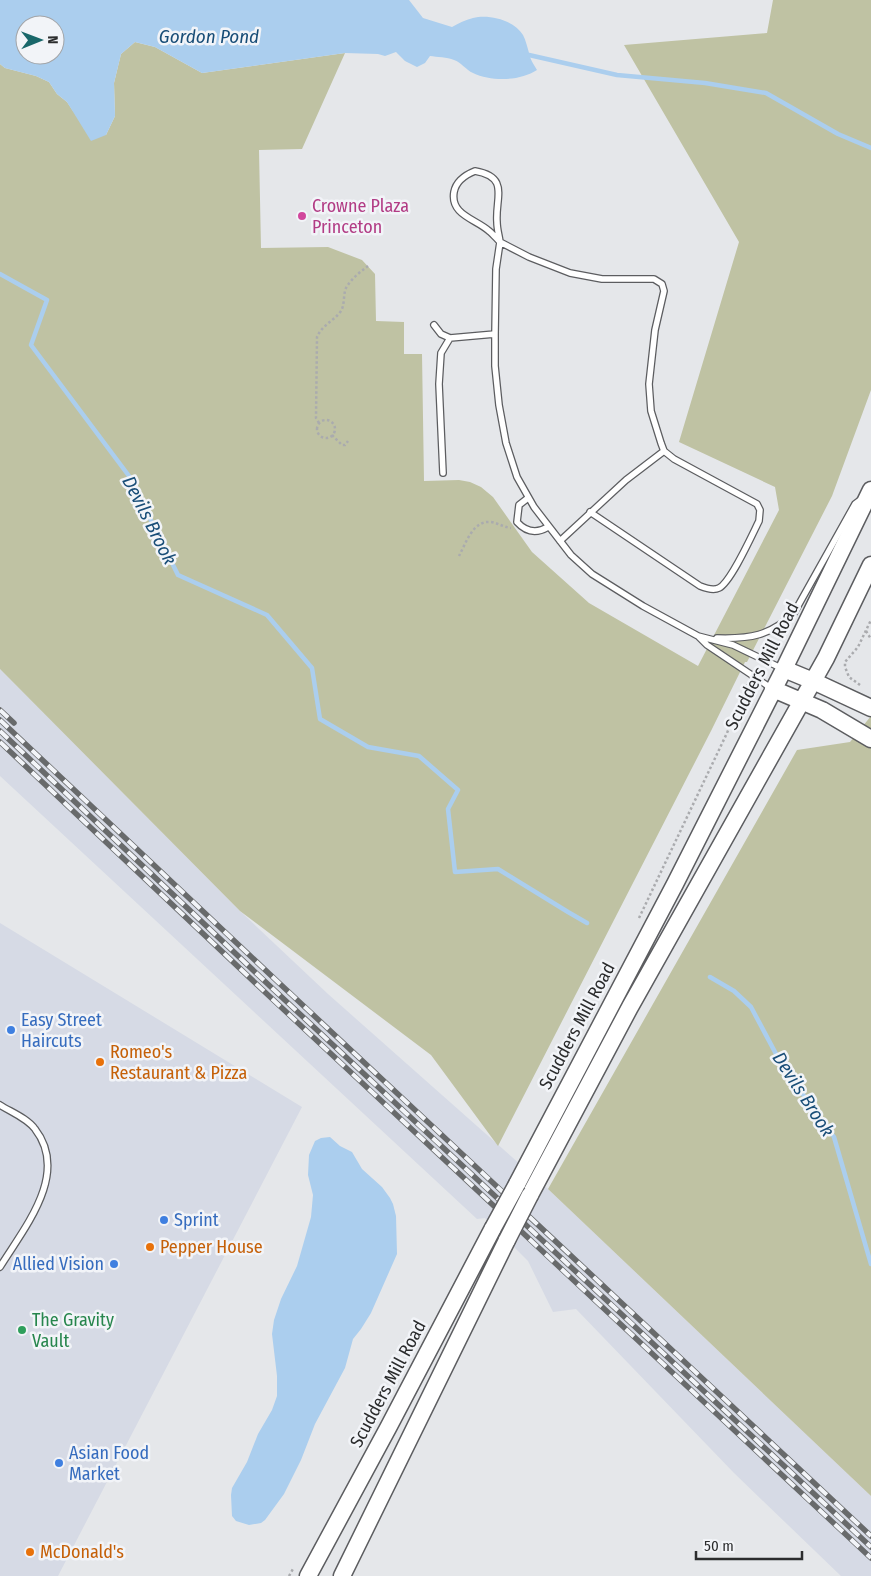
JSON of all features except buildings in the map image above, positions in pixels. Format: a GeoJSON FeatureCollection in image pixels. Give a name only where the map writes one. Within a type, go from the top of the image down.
{"type":"FeatureCollection","features":[{"type":"Feature","properties":{"kind":"main road","name":"Scudders Mill Road"},"geometry":{"type":"LineString","coordinates":[[308,1576],[675,884],[784,669],[870,491]]}},
{"type":"Feature","properties":{"kind":"main road"},"geometry":{"type":"LineString","coordinates":[[342,1576],[530,1195],[630,1007],[802,702],[871,565]]}},
{"type":"Feature","properties":{"kind":"main road"},"geometry":{"type":"LineString","coordinates":[[784,669],[871,708]]}},
{"type":"Feature","properties":{"kind":"main road"},"geometry":{"type":"LineString","coordinates":[[773,689],[822,710],[871,739]]}},
{"type":"Feature","properties":{"kind":"lane"},"geometry":{"type":"LineString","coordinates":[[590,512],[700,586],[709,589],[718,588],[728,580],[759,521],[760,510],[757,504],[674,459],[664,451],[651,411],[649,384],[655,330],[663,299],[664,291],[662,284],[654,279],[602,279],[570,273],[500,242],[488,230],[466,218],[455,205],[455,186],[466,175],[475,172],[484,173],[494,178],[499,189],[496,221],[500,242],[496,269],[495,366],[499,405],[506,443],[517,477],[528,498],[548,527],[572,555],[592,574],[642,606],[698,636],[751,676],[773,689]]}},
{"type":"Feature","properties":{"kind":"lane"},"geometry":{"type":"LineString","coordinates":[[434,325],[441,334],[450,338],[495,334]]}},
{"type":"Feature","properties":{"kind":"lane"},"geometry":{"type":"LineString","coordinates":[[443,473],[439,384],[441,353],[450,338]]}},
{"type":"Feature","properties":{"kind":"lane"},"geometry":{"type":"LineString","coordinates":[[560,541],[626,480],[664,451]]}},
{"type":"Feature","properties":{"kind":"lane"},"geometry":{"type":"LineString","coordinates":[[698,636],[718,638],[753,637],[773,630],[785,621],[794,612],[855,504],[870,491]]}},
{"type":"Feature","properties":{"kind":"lane"},"geometry":{"type":"LineString","coordinates":[[528,498],[520,505],[517,522],[519,525],[523,529],[533,531],[548,527]]}},
{"type":"Feature","properties":{"kind":"lane"},"geometry":{"type":"LineString","coordinates":[[698,636],[733,645],[784,669]]}},
{"type":"Feature","properties":{"kind":"lane"},"geometry":{"type":"LineString","coordinates":[[0,1105],[20,1116],[34,1128],[43,1144],[48,1160],[48,1175],[44,1192],[0,1267]]}},
{"type":"Feature","properties":{"kind":"path"},"geometry":{"type":"LineString","coordinates":[[319,423],[325,420],[331,422],[335,428],[332,435],[327,438],[320,436],[317,430],[319,423],[316,418],[317,337],[341,310],[346,289],[352,280],[368,266]]}},
{"type":"Feature","properties":{"kind":"path"},"geometry":{"type":"LineString","coordinates":[[332,435],[348,448]]}},
{"type":"Feature","properties":{"kind":"path"},"geometry":{"type":"LineString","coordinates":[[345,445],[348,441]]}},
{"type":"Feature","properties":{"kind":"path"},"geometry":{"type":"LineString","coordinates":[[459,556],[478,525],[483,522],[490,522],[510,528],[519,525]]}},
{"type":"Feature","properties":{"kind":"path"},"geometry":{"type":"LineString","coordinates":[[862,687],[849,677],[845,662],[858,647],[871,620]]}},
{"type":"Feature","properties":{"kind":"path"},"geometry":{"type":"LineString","coordinates":[[866,631],[871,639]]}},
{"type":"Feature","properties":{"kind":"path"},"geometry":{"type":"LineString","coordinates":[[637,922],[727,733],[751,676]]}},
{"type":"Feature","properties":{"kind":"shaded area"},"geometry":{"type":"Polygon","coordinates":[[[0,669],[240,911],[328,994],[548,1189],[871,1496],[871,1576],[841,1576],[734,1473],[576,1309],[553,1312],[528,1261],[485,1218],[477,1219],[0,776],[0,669]]]}},
{"type":"Feature","properties":{"kind":"shaded area"},"geometry":{"type":"Polygon","coordinates":[[[0,923],[302,1107],[58,1576],[0,1576],[0,923]]]}},
{"type":"Feature","properties":{"kind":"green space"},"geometry":{"type":"Polygon","coordinates":[[[773,0],[871,0],[871,390],[832,496],[747,662],[745,662],[498,1146],[431,1055],[240,911],[0,669],[0,64],[5,68],[36,76],[49,82],[73,111],[106,135],[115,116],[114,83],[121,54],[135,42],[155,47],[202,73],[345,53],[302,149],[259,150],[261,248],[328,247],[362,260],[375,274],[376,321],[404,322],[404,354],[422,354],[424,481],[459,480],[481,487],[493,497],[532,552],[589,603],[698,666],[779,510],[775,487],[679,442],[739,242],[624,45],[767,33],[773,0]]]}},
{"type":"Feature","properties":{"kind":"green space"},"geometry":{"type":"Polygon","coordinates":[[[871,716],[871,1496],[548,1189],[797,750],[850,742],[871,716]]]}},
{"type":"Feature","properties":{"kind":"water","name":"Gordon Pond"},"geometry":{"type":"Polygon","coordinates":[[[0,0],[409,0],[423,18],[452,27],[479,17],[501,19],[514,25],[523,35],[530,57],[537,70],[514,78],[489,78],[473,73],[457,61],[445,58],[430,56],[425,63],[417,67],[405,61],[396,52],[385,56],[345,53],[202,73],[155,47],[135,42],[121,54],[114,83],[115,116],[106,135],[91,141],[67,102],[57,94],[49,82],[36,76],[5,68],[0,64],[0,0]]]}},
{"type":"Feature","properties":{"kind":"water"},"geometry":{"type":"Polygon","coordinates":[[[330,1137],[340,1146],[352,1152],[362,1169],[382,1187],[390,1198],[396,1216],[397,1254],[371,1313],[353,1339],[345,1368],[315,1424],[301,1460],[284,1494],[265,1520],[261,1523],[249,1525],[236,1521],[232,1516],[232,1488],[247,1462],[258,1434],[272,1410],[277,1396],[277,1376],[272,1334],[274,1320],[281,1299],[297,1266],[311,1217],[313,1195],[308,1175],[309,1155],[315,1141],[330,1137]]]}},
{"type":"Feature","properties":{"kind":"waterway"},"geometry":{"type":"LineString","coordinates":[[529,55],[617,75],[705,83],[766,93],[838,134],[871,148]]}},
{"type":"Feature","properties":{"kind":"waterway","name":"Devils Brook"},"geometry":{"type":"LineString","coordinates":[[0,274],[47,300],[31,345],[129,476],[178,575],[267,615],[312,668],[320,719],[368,747],[419,756],[458,790],[448,809],[455,872],[498,869],[587,923]]}},
{"type":"Feature","properties":{"kind":"waterway","name":"Devils Brook"},"geometry":{"type":"LineString","coordinates":[[710,977],[734,991],[751,1007],[783,1067],[834,1137],[871,1264]]}},
{"type":"Feature","properties":{"kind":"railway"},"geometry":{"type":"LineString","coordinates":[[0,710],[14,723]]}},
{"type":"Feature","properties":{"kind":"railway"},"geometry":{"type":"LineString","coordinates":[[0,720],[871,1536]]}},
{"type":"Feature","properties":{"kind":"railway"},"geometry":{"type":"LineString","coordinates":[[0,731],[272,988],[871,1547]]}},
{"type":"Feature","properties":{"kind":"railway"},"geometry":{"type":"LineString","coordinates":[[0,742],[871,1558]]}},
{"type":"Feature","properties":{"kind":"place","name":"Crowne Plaza Princeton"},"geometry":{"type":"Point","coordinates":[302,216]}},
{"type":"Feature","properties":{"kind":"place","name":"Easy Street Haircuts"},"geometry":{"type":"Point","coordinates":[11,1030]}},
{"type":"Feature","properties":{"kind":"place","name":"Romeo's Restaurant & Pizza"},"geometry":{"type":"Point","coordinates":[100,1062]}},
{"type":"Feature","properties":{"kind":"place","name":"Sprint"},"geometry":{"type":"Point","coordinates":[164,1220]}},
{"type":"Feature","properties":{"kind":"place","name":"Pepper House"},"geometry":{"type":"Point","coordinates":[150,1247]}},
{"type":"Feature","properties":{"kind":"place","name":"Allied Vision"},"geometry":{"type":"Point","coordinates":[114,1264]}},
{"type":"Feature","properties":{"kind":"place","name":"The Gravity Vault"},"geometry":{"type":"Point","coordinates":[22,1330]}},
{"type":"Feature","properties":{"kind":"place","name":"Asian Food Market"},"geometry":{"type":"Point","coordinates":[59,1463]}},
{"type":"Feature","properties":{"kind":"place","name":"McDonald's"},"geometry":{"type":"Point","coordinates":[30,1552]}}]}
